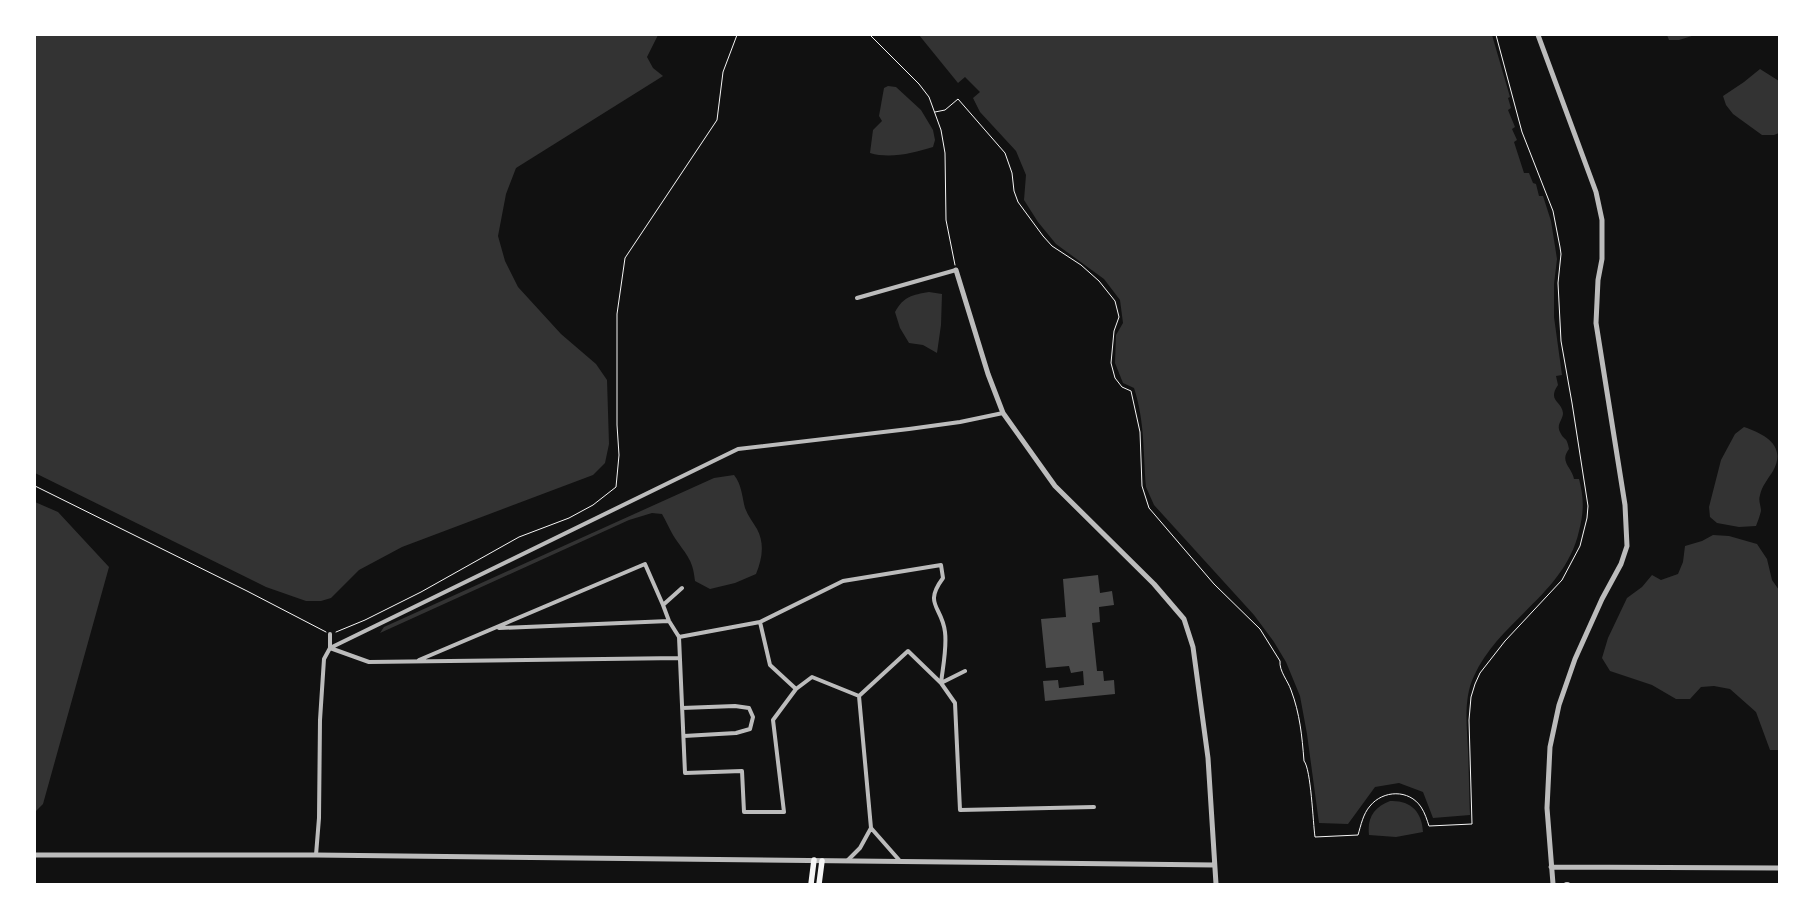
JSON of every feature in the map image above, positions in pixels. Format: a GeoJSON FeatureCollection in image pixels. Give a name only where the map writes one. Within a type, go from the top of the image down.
{"type":"FeatureCollection","features":[{"type":"Feature","properties":{"kind":"main road"},"geometry":{"type":"LineString","coordinates":[[811,884],[814,860]]}},
{"type":"Feature","properties":{"kind":"main road"},"geometry":{"type":"LineString","coordinates":[[819,884],[822,861]]}},
{"type":"Feature","properties":{"kind":"street"},"geometry":{"type":"LineString","coordinates":[[1538,35],[1596,192],[1602,220],[1602,259],[1598,280],[1596,323],[1625,505],[1627,546],[1621,564],[1602,598],[1575,660],[1559,705],[1549,756],[1547,808],[1553,884]]}},
{"type":"Feature","properties":{"kind":"street"},"geometry":{"type":"LineString","coordinates":[[857,298],[956,270],[988,374],[1003,413],[1054,486],[1154,584],[1184,620],[1193,647],[1206,749],[1216,884]]}},
{"type":"Feature","properties":{"kind":"street"},"geometry":{"type":"LineString","coordinates":[[330,648],[738,449],[909,429],[960,422],[1003,413]]}},
{"type":"Feature","properties":{"kind":"street"},"geometry":{"type":"LineString","coordinates":[[416,661],[645,564],[669,621],[679,638],[685,773],[742,771],[744,812],[784,812],[773,720],[796,689],[812,677],[859,696]]}},
{"type":"Feature","properties":{"kind":"street"},"geometry":{"type":"LineString","coordinates":[[679,638],[760,622],[843,581],[941,565],[943,578],[935,589],[934,603],[945,631],[941,683]]}},
{"type":"Feature","properties":{"kind":"street"},"geometry":{"type":"LineString","coordinates":[[663,605],[682,588]]}},
{"type":"Feature","properties":{"kind":"street"},"geometry":{"type":"LineString","coordinates":[[495,628],[669,621]]}},
{"type":"Feature","properties":{"kind":"street"},"geometry":{"type":"LineString","coordinates":[[760,622],[770,665],[796,689]]}},
{"type":"Feature","properties":{"kind":"street"},"geometry":{"type":"LineString","coordinates":[[316,855],[319,818],[320,720],[323,668],[324,660],[330,648],[330,634]]}},
{"type":"Feature","properties":{"kind":"street"},"geometry":{"type":"LineString","coordinates":[[330,648],[370,662],[680,658]]}},
{"type":"Feature","properties":{"kind":"street"},"geometry":{"type":"LineString","coordinates":[[859,696],[908,651],[941,683],[955,703],[960,810],[1094,807]]}},
{"type":"Feature","properties":{"kind":"street"},"geometry":{"type":"LineString","coordinates":[[941,683],[964,671]]}},
{"type":"Feature","properties":{"kind":"street"},"geometry":{"type":"LineString","coordinates":[[847,861],[860,848],[871,828],[859,696]]}},
{"type":"Feature","properties":{"kind":"street"},"geometry":{"type":"LineString","coordinates":[[682,708],[736,706],[749,708],[753,717],[750,729],[736,733],[684,736]]}},
{"type":"Feature","properties":{"kind":"street"},"geometry":{"type":"LineString","coordinates":[[871,828],[900,861]]}},
{"type":"Feature","properties":{"kind":"street"},"geometry":{"type":"LineString","coordinates":[[35,855],[316,855],[1214,865]]}},
{"type":"Feature","properties":{"kind":"street"},"geometry":{"type":"LineString","coordinates":[[1551,867],[1779,868]]}},
{"type":"Feature","properties":{"kind":"path"},"geometry":{"type":"LineString","coordinates":[[35,486],[330,634],[365,620],[421,592],[520,537],[569,518],[593,505],[616,487],[619,455],[617,425],[617,314],[625,258],[717,120],[723,72],[737,35]]}},
{"type":"Feature","properties":{"kind":"path"},"geometry":{"type":"LineString","coordinates":[[870,35],[919,84],[929,97],[935,112],[941,130],[945,153],[946,220],[956,270]]}},
{"type":"Feature","properties":{"kind":"path"},"geometry":{"type":"LineString","coordinates":[[935,112],[945,110],[958,99],[1005,153],[1012,173],[1014,191],[1018,202],[1043,236],[1052,246],[1081,265],[1099,281],[1115,301],[1119,317],[1114,331],[1111,363],[1115,378],[1122,387],[1131,391],[1134,400],[1140,432],[1142,486],[1149,508],[1214,584],[1232,599],[1260,630],[1280,661],[1280,666],[1290,687],[1300,720],[1315,837],[1358,835],[1369,807],[1378,798],[1394,793],[1413,799],[1421,808],[1429,826],[1472,824],[1469,720],[1471,697],[1475,684],[1483,668],[1505,641],[1562,580],[1580,546],[1588,506],[1561,341],[1558,283],[1560,246],[1553,212],[1522,132],[1496,35]]}},
{"type":"Feature","properties":{"kind":"shaded area"},"geometry":{"type":"Polygon","coordinates":[[[35,35],[658,35],[647,57],[653,68],[663,76],[516,168],[506,194],[498,236],[505,261],[518,287],[561,334],[596,364],[607,380],[609,444],[605,463],[593,475],[402,547],[359,570],[331,598],[321,601],[306,601],[266,587],[35,473],[35,35]]]}},
{"type":"Feature","properties":{"kind":"shaded area"},"geometry":{"type":"Polygon","coordinates":[[[919,35],[1492,35],[1510,97],[1508,98],[1511,108],[1508,110],[1515,127],[1512,129],[1517,140],[1514,142],[1524,173],[1529,173],[1533,183],[1536,184],[1539,196],[1543,196],[1551,221],[1557,259],[1554,284],[1554,317],[1562,375],[1556,376],[1558,385],[1554,398],[1563,413],[1559,427],[1569,449],[1565,457],[1566,461],[1574,479],[1579,479],[1583,505],[1579,531],[1571,553],[1560,572],[1546,590],[1499,639],[1485,656],[1474,676],[1468,694],[1466,713],[1470,815],[1433,818],[1423,792],[1399,783],[1375,787],[1348,824],[1319,823],[1300,696],[1286,662],[1254,615],[1154,505],[1146,487],[1142,425],[1138,401],[1134,388],[1123,383],[1115,363],[1116,335],[1123,323],[1120,300],[1104,279],[1056,244],[1038,222],[1024,200],[1026,175],[1016,151],[980,112],[973,98],[980,92],[965,77],[958,83],[919,35]]]}},
{"type":"Feature","properties":{"kind":"shaded area"},"geometry":{"type":"Polygon","coordinates":[[[1667,35],[1695,35],[1679,40],[1669,40],[1667,35]]]}},
{"type":"Feature","properties":{"kind":"shaded area"},"geometry":{"type":"Polygon","coordinates":[[[1760,69],[1779,81],[1779,133],[1774,135],[1762,135],[1733,114],[1726,105],[1723,96],[1760,69]]]}},
{"type":"Feature","properties":{"kind":"shaded area"},"geometry":{"type":"Polygon","coordinates":[[[888,86],[896,87],[921,110],[933,130],[935,140],[933,147],[894,155],[870,153],[873,130],[882,121],[879,116],[884,88],[888,86]]]}},
{"type":"Feature","properties":{"kind":"shaded area"},"geometry":{"type":"Polygon","coordinates":[[[929,292],[942,294],[941,325],[937,353],[923,345],[909,343],[900,328],[895,312],[905,299],[929,292]]]}},
{"type":"Feature","properties":{"kind":"shaded area"},"geometry":{"type":"Polygon","coordinates":[[[1744,427],[1759,433],[1772,442],[1776,448],[1777,462],[1761,492],[1759,499],[1761,511],[1756,526],[1739,527],[1717,523],[1710,517],[1709,507],[1721,460],[1735,434],[1744,427]]]}},
{"type":"Feature","properties":{"kind":"shaded area"},"geometry":{"type":"Polygon","coordinates":[[[734,475],[740,487],[745,508],[760,535],[761,557],[756,574],[735,583],[710,589],[695,581],[690,561],[662,514],[652,513],[629,520],[380,633],[384,627],[714,478],[734,475]]]}},
{"type":"Feature","properties":{"kind":"shaded area"},"geometry":{"type":"Polygon","coordinates":[[[35,502],[58,512],[109,567],[43,804],[35,812],[35,502]]]}},
{"type":"Feature","properties":{"kind":"shaded area"},"geometry":{"type":"Polygon","coordinates":[[[1713,535],[1729,536],[1757,544],[1767,559],[1772,580],[1779,590],[1779,750],[1770,750],[1756,712],[1730,689],[1714,686],[1701,687],[1690,699],[1676,699],[1652,685],[1610,671],[1602,658],[1608,638],[1627,598],[1642,587],[1652,575],[1661,580],[1678,574],[1683,562],[1685,546],[1702,541],[1713,535]]]}},
{"type":"Feature","properties":{"kind":"shaded area"},"geometry":{"type":"Polygon","coordinates":[[[1390,801],[1403,802],[1414,808],[1420,818],[1423,832],[1396,837],[1369,835],[1369,823],[1373,814],[1380,806],[1390,801]]]}},
{"type":"Feature","properties":{"kind":"building"},"geometry":{"type":"Polygon","coordinates":[[[1098,575],[1100,593],[1112,591],[1114,605],[1099,607],[1100,622],[1092,623],[1097,671],[1103,671],[1104,681],[1114,680],[1115,694],[1045,701],[1043,681],[1058,680],[1059,688],[1084,685],[1083,671],[1071,673],[1069,666],[1046,668],[1041,619],[1066,617],[1063,579],[1098,575]]]}}]}
